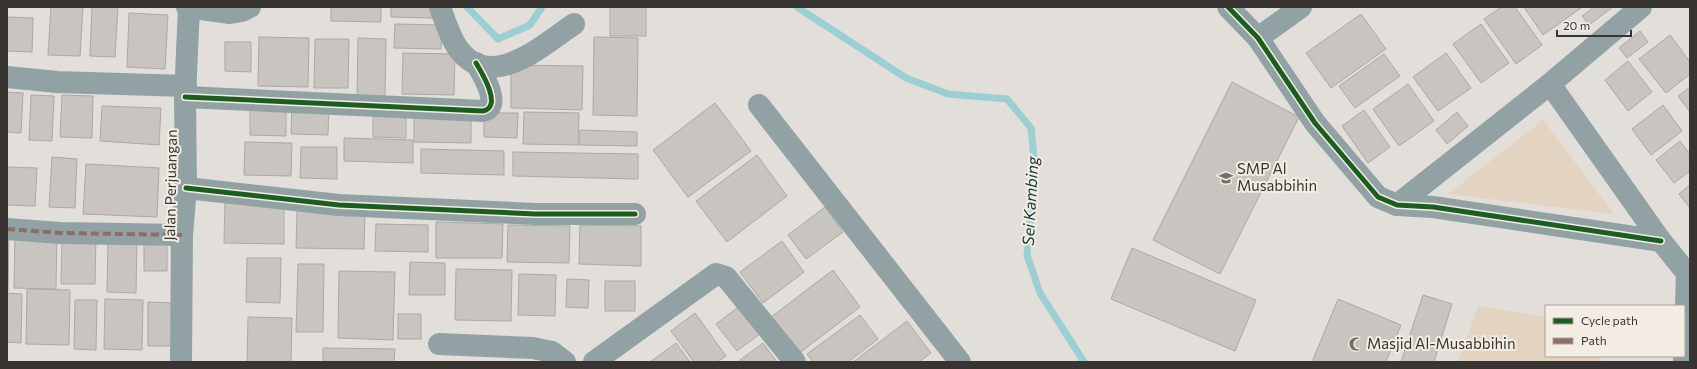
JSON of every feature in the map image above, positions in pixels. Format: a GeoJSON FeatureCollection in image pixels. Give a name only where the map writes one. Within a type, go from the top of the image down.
{"type":"FeatureCollection","features":[{"type":"Feature","properties":{"kind":"street"},"geometry":{"type":"LineString","coordinates":[[188,8],[230,13],[242,11],[250,7]]}},
{"type":"Feature","properties":{"kind":"street"},"geometry":{"type":"LineString","coordinates":[[440,7],[451,35],[458,48],[468,60],[482,66],[494,68],[505,66],[526,57],[574,24]]}},
{"type":"Feature","properties":{"kind":"street"},"geometry":{"type":"LineString","coordinates":[[1228,7],[1258,38],[1315,124],[1378,197],[1397,205],[1433,207],[1661,241]]}},
{"type":"Feature","properties":{"kind":"street"},"geometry":{"type":"LineString","coordinates":[[1258,38],[1301,7]]}},
{"type":"Feature","properties":{"kind":"street"},"geometry":{"type":"LineString","coordinates":[[1397,205],[1550,84],[1641,7]]}},
{"type":"Feature","properties":{"kind":"street","name":"Jalan Perjuangan"},"geometry":{"type":"LineString","coordinates":[[181,362],[182,235],[186,188],[185,91],[188,8]]}},
{"type":"Feature","properties":{"kind":"street"},"geometry":{"type":"LineString","coordinates":[[7,77],[57,82],[484,111],[488,110],[491,106],[491,95],[476,63]]}},
{"type":"Feature","properties":{"kind":"street"},"geometry":{"type":"LineString","coordinates":[[1550,84],[1661,241],[1688,276],[1685,340]]}},
{"type":"Feature","properties":{"kind":"street"},"geometry":{"type":"LineString","coordinates":[[759,105],[960,362]]}},
{"type":"Feature","properties":{"kind":"street"},"geometry":{"type":"LineString","coordinates":[[186,188],[339,205],[535,214],[635,214]]}},
{"type":"Feature","properties":{"kind":"street"},"geometry":{"type":"LineString","coordinates":[[7,228],[60,233],[182,235]]}},
{"type":"Feature","properties":{"kind":"street"},"geometry":{"type":"LineString","coordinates":[[594,362],[716,274],[726,277],[796,362]]}},
{"type":"Feature","properties":{"kind":"street"},"geometry":{"type":"LineString","coordinates":[[438,344],[533,348],[552,352],[565,362]]}},
{"type":"Feature","properties":{"kind":"shaded area"},"geometry":{"type":"Polygon","coordinates":[[[1543,120],[1614,214],[1448,194],[1543,120]]]}},
{"type":"Feature","properties":{"kind":"shaded area"},"geometry":{"type":"Polygon","coordinates":[[[1478,306],[1545,317],[1545,357],[1601,357],[1602,362],[1458,362],[1478,306]]]}},
{"type":"Feature","properties":{"kind":"building"},"geometry":{"type":"Polygon","coordinates":[[[51,7],[83,7],[80,56],[48,55],[51,7]]]}},
{"type":"Feature","properties":{"kind":"building"},"geometry":{"type":"Polygon","coordinates":[[[92,7],[118,7],[115,57],[90,56],[92,7]]]}},
{"type":"Feature","properties":{"kind":"building"},"geometry":{"type":"Polygon","coordinates":[[[331,7],[381,7],[381,22],[331,21],[331,7]]]}},
{"type":"Feature","properties":{"kind":"building"},"geometry":{"type":"Polygon","coordinates":[[[391,7],[433,7],[432,18],[391,17],[391,7]]]}},
{"type":"Feature","properties":{"kind":"building"},"geometry":{"type":"Polygon","coordinates":[[[610,7],[646,7],[646,36],[610,36],[610,7]]]}},
{"type":"Feature","properties":{"kind":"building"},"geometry":{"type":"Polygon","coordinates":[[[1501,7],[1515,7],[1542,45],[1516,64],[1484,19],[1501,7]]]}},
{"type":"Feature","properties":{"kind":"building"},"geometry":{"type":"Polygon","coordinates":[[[1524,7],[1581,7],[1581,8],[1543,35],[1524,7]]]}},
{"type":"Feature","properties":{"kind":"building"},"geometry":{"type":"Polygon","coordinates":[[[1594,7],[1613,7],[1589,25],[1582,16],[1594,7]]]}},
{"type":"Feature","properties":{"kind":"building"},"geometry":{"type":"Polygon","coordinates":[[[129,13],[168,15],[165,69],[127,67],[129,13]]]}},
{"type":"Feature","properties":{"kind":"building"},"geometry":{"type":"Polygon","coordinates":[[[1361,14],[1386,49],[1331,88],[1306,53],[1361,14]]]}},
{"type":"Feature","properties":{"kind":"building"},"geometry":{"type":"Polygon","coordinates":[[[7,17],[33,18],[32,52],[7,51],[7,17]]]}},
{"type":"Feature","properties":{"kind":"building"},"geometry":{"type":"Polygon","coordinates":[[[395,24],[442,25],[441,49],[394,48],[395,24]]]}},
{"type":"Feature","properties":{"kind":"building"},"geometry":{"type":"Polygon","coordinates":[[[1481,24],[1509,63],[1481,83],[1453,44],[1481,24]]]}},
{"type":"Feature","properties":{"kind":"building"},"geometry":{"type":"Polygon","coordinates":[[[1640,31],[1648,42],[1627,58],[1619,48],[1640,31]]]}},
{"type":"Feature","properties":{"kind":"building"},"geometry":{"type":"Polygon","coordinates":[[[1670,35],[1690,62],[1690,74],[1666,93],[1639,59],[1670,35]]]}},
{"type":"Feature","properties":{"kind":"building"},"geometry":{"type":"Polygon","coordinates":[[[259,37],[309,38],[308,87],[258,86],[259,37]]]}},
{"type":"Feature","properties":{"kind":"building"},"geometry":{"type":"Polygon","coordinates":[[[594,37],[638,38],[637,116],[593,115],[594,37]]]}},
{"type":"Feature","properties":{"kind":"building"},"geometry":{"type":"Polygon","coordinates":[[[358,38],[386,39],[385,97],[357,97],[358,38]]]}},
{"type":"Feature","properties":{"kind":"building"},"geometry":{"type":"Polygon","coordinates":[[[315,39],[349,39],[348,88],[314,88],[315,39]]]}},
{"type":"Feature","properties":{"kind":"building"},"geometry":{"type":"Polygon","coordinates":[[[225,42],[251,42],[251,72],[225,71],[225,42]]]}},
{"type":"Feature","properties":{"kind":"building"},"geometry":{"type":"Polygon","coordinates":[[[403,53],[455,54],[454,95],[402,94],[403,53]]]}},
{"type":"Feature","properties":{"kind":"building"},"geometry":{"type":"Polygon","coordinates":[[[1446,53],[1471,88],[1438,111],[1413,77],[1446,53]]]}},
{"type":"Feature","properties":{"kind":"building"},"geometry":{"type":"Polygon","coordinates":[[[1384,54],[1400,76],[1355,108],[1339,86],[1384,54]]]}},
{"type":"Feature","properties":{"kind":"building"},"geometry":{"type":"Polygon","coordinates":[[[1628,61],[1652,92],[1628,111],[1605,80],[1628,61]]]}},
{"type":"Feature","properties":{"kind":"building"},"geometry":{"type":"Polygon","coordinates":[[[511,65],[583,66],[582,110],[511,108],[511,65]]]}},
{"type":"Feature","properties":{"kind":"building","name":"SMP Al Musabbihin"},"geometry":{"type":"Polygon","coordinates":[[[1232,82],[1299,117],[1220,274],[1153,240],[1232,82]]]}},
{"type":"Feature","properties":{"kind":"building"},"geometry":{"type":"Polygon","coordinates":[[[1408,84],[1434,121],[1399,146],[1373,109],[1408,84]]]}},
{"type":"Feature","properties":{"kind":"building"},"geometry":{"type":"Polygon","coordinates":[[[1690,87],[1690,112],[1678,96],[1690,87]]]}},
{"type":"Feature","properties":{"kind":"building"},"geometry":{"type":"Polygon","coordinates":[[[7,92],[23,93],[21,133],[7,132],[7,92]]]}},
{"type":"Feature","properties":{"kind":"building"},"geometry":{"type":"Polygon","coordinates":[[[31,95],[54,96],[52,141],[29,140],[31,95]]]}},
{"type":"Feature","properties":{"kind":"building"},"geometry":{"type":"Polygon","coordinates":[[[62,95],[93,96],[92,138],[60,137],[62,95]]]}},
{"type":"Feature","properties":{"kind":"building"},"geometry":{"type":"Polygon","coordinates":[[[250,103],[286,104],[286,136],[250,135],[250,103]]]}},
{"type":"Feature","properties":{"kind":"building"},"geometry":{"type":"Polygon","coordinates":[[[715,103],[751,151],[688,197],[653,150],[715,103]]]}},
{"type":"Feature","properties":{"kind":"building"},"geometry":{"type":"Polygon","coordinates":[[[292,105],[329,105],[328,135],[291,134],[292,105]]]}},
{"type":"Feature","properties":{"kind":"building"},"geometry":{"type":"Polygon","coordinates":[[[1663,105],[1682,131],[1651,155],[1632,129],[1663,105]]]}},
{"type":"Feature","properties":{"kind":"building"},"geometry":{"type":"Polygon","coordinates":[[[102,106],[161,108],[159,145],[100,141],[102,106]]]}},
{"type":"Feature","properties":{"kind":"building"},"geometry":{"type":"Polygon","coordinates":[[[1364,110],[1390,147],[1368,163],[1342,126],[1364,110]]]}},
{"type":"Feature","properties":{"kind":"building"},"geometry":{"type":"Polygon","coordinates":[[[373,111],[406,112],[406,138],[373,137],[373,111]]]}},
{"type":"Feature","properties":{"kind":"building"},"geometry":{"type":"Polygon","coordinates":[[[414,111],[471,112],[471,143],[414,142],[414,111]]]}},
{"type":"Feature","properties":{"kind":"building"},"geometry":{"type":"Polygon","coordinates":[[[524,112],[579,113],[578,145],[523,144],[524,112]]]}},
{"type":"Feature","properties":{"kind":"building"},"geometry":{"type":"Polygon","coordinates":[[[1457,112],[1468,126],[1447,144],[1436,130],[1457,112]]]}},
{"type":"Feature","properties":{"kind":"building"},"geometry":{"type":"Polygon","coordinates":[[[484,113],[518,113],[517,138],[484,137],[484,113]]]}},
{"type":"Feature","properties":{"kind":"building"},"geometry":{"type":"Polygon","coordinates":[[[580,130],[637,132],[637,146],[579,145],[580,130]]]}},
{"type":"Feature","properties":{"kind":"building"},"geometry":{"type":"Polygon","coordinates":[[[344,138],[413,140],[413,163],[344,161],[344,138]]]}},
{"type":"Feature","properties":{"kind":"building"},"geometry":{"type":"Polygon","coordinates":[[[1680,141],[1690,154],[1690,171],[1674,183],[1656,160],[1680,141]]]}},
{"type":"Feature","properties":{"kind":"building"},"geometry":{"type":"Polygon","coordinates":[[[245,142],[292,143],[291,176],[244,175],[245,142]]]}},
{"type":"Feature","properties":{"kind":"building"},"geometry":{"type":"Polygon","coordinates":[[[301,147],[337,147],[337,179],[300,178],[301,147]]]}},
{"type":"Feature","properties":{"kind":"building"},"geometry":{"type":"Polygon","coordinates":[[[421,149],[504,151],[504,175],[421,173],[421,149]]]}},
{"type":"Feature","properties":{"kind":"building"},"geometry":{"type":"Polygon","coordinates":[[[513,152],[638,154],[638,179],[513,176],[513,152]]]}},
{"type":"Feature","properties":{"kind":"building"},"geometry":{"type":"Polygon","coordinates":[[[757,155],[787,196],[727,242],[696,201],[757,155]]]}},
{"type":"Feature","properties":{"kind":"building"},"geometry":{"type":"Polygon","coordinates":[[[52,157],[77,159],[75,208],[49,207],[52,157]]]}},
{"type":"Feature","properties":{"kind":"building"},"geometry":{"type":"Polygon","coordinates":[[[86,164],[159,168],[157,217],[83,214],[86,164]]]}},
{"type":"Feature","properties":{"kind":"building"},"geometry":{"type":"Polygon","coordinates":[[[7,167],[37,168],[35,206],[7,205],[7,167]]]}},
{"type":"Feature","properties":{"kind":"building"},"geometry":{"type":"Polygon","coordinates":[[[1690,185],[1690,208],[1679,194],[1690,185]]]}},
{"type":"Feature","properties":{"kind":"building"},"geometry":{"type":"Polygon","coordinates":[[[225,199],[284,200],[284,244],[224,243],[225,199]]]}},
{"type":"Feature","properties":{"kind":"building"},"geometry":{"type":"Polygon","coordinates":[[[825,207],[843,232],[806,259],[788,235],[825,207]]]}},
{"type":"Feature","properties":{"kind":"building"},"geometry":{"type":"Polygon","coordinates":[[[297,208],[365,210],[364,249],[296,248],[297,208]]]}},
{"type":"Feature","properties":{"kind":"building"},"geometry":{"type":"Polygon","coordinates":[[[436,222],[503,224],[502,258],[436,258],[436,222]]]}},
{"type":"Feature","properties":{"kind":"building"},"geometry":{"type":"Polygon","coordinates":[[[376,224],[428,225],[428,252],[375,251],[376,224]]]}},
{"type":"Feature","properties":{"kind":"building"},"geometry":{"type":"Polygon","coordinates":[[[508,225],[570,226],[569,263],[507,262],[508,225]]]}},
{"type":"Feature","properties":{"kind":"building"},"geometry":{"type":"Polygon","coordinates":[[[580,225],[641,226],[641,266],[579,264],[580,225]]]}},
{"type":"Feature","properties":{"kind":"building"},"geometry":{"type":"Polygon","coordinates":[[[7,231],[9,231],[8,291],[7,290],[7,231]]]}},
{"type":"Feature","properties":{"kind":"building"},"geometry":{"type":"Polygon","coordinates":[[[15,234],[57,234],[56,289],[14,288],[15,234]]]}},
{"type":"Feature","properties":{"kind":"building"},"geometry":{"type":"Polygon","coordinates":[[[62,234],[96,235],[95,284],[61,284],[62,234]]]}},
{"type":"Feature","properties":{"kind":"building"},"geometry":{"type":"Polygon","coordinates":[[[144,239],[167,240],[167,271],[144,271],[144,239]]]}},
{"type":"Feature","properties":{"kind":"building"},"geometry":{"type":"Polygon","coordinates":[[[108,240],[137,240],[136,293],[107,292],[108,240]]]}},
{"type":"Feature","properties":{"kind":"building"},"geometry":{"type":"Polygon","coordinates":[[[782,241],[804,272],[763,303],[740,272],[782,241]]]}},
{"type":"Feature","properties":{"kind":"building"},"geometry":{"type":"Polygon","coordinates":[[[1132,248],[1256,300],[1235,351],[1111,299],[1132,248]]]}},
{"type":"Feature","properties":{"kind":"building"},"geometry":{"type":"Polygon","coordinates":[[[247,258],[281,258],[280,303],[246,302],[247,258]]]}},
{"type":"Feature","properties":{"kind":"building"},"geometry":{"type":"Polygon","coordinates":[[[410,262],[445,263],[445,295],[409,295],[410,262]]]}},
{"type":"Feature","properties":{"kind":"building"},"geometry":{"type":"Polygon","coordinates":[[[298,264],[324,264],[323,332],[296,332],[298,264]]]}},
{"type":"Feature","properties":{"kind":"building"},"geometry":{"type":"Polygon","coordinates":[[[456,269],[512,270],[511,321],[455,320],[456,269]]]}},
{"type":"Feature","properties":{"kind":"building"},"geometry":{"type":"Polygon","coordinates":[[[833,270],[860,307],[798,354],[771,317],[833,270]]]}},
{"type":"Feature","properties":{"kind":"building"},"geometry":{"type":"Polygon","coordinates":[[[339,271],[395,272],[393,340],[338,338],[339,271]]]}},
{"type":"Feature","properties":{"kind":"building"},"geometry":{"type":"Polygon","coordinates":[[[519,274],[556,275],[555,316],[518,315],[519,274]]]}},
{"type":"Feature","properties":{"kind":"building"},"geometry":{"type":"Polygon","coordinates":[[[567,279],[589,280],[588,308],[566,307],[567,279]]]}},
{"type":"Feature","properties":{"kind":"building"},"geometry":{"type":"Polygon","coordinates":[[[605,281],[635,281],[635,311],[605,311],[605,281]]]}},
{"type":"Feature","properties":{"kind":"building"},"geometry":{"type":"Polygon","coordinates":[[[27,289],[70,290],[69,345],[26,344],[27,289]]]}},
{"type":"Feature","properties":{"kind":"building"},"geometry":{"type":"Polygon","coordinates":[[[7,293],[22,294],[21,343],[7,342],[7,293]]]}},
{"type":"Feature","properties":{"kind":"building"},"geometry":{"type":"Polygon","coordinates":[[[1423,295],[1452,304],[1434,362],[1401,362],[1423,295]]]}},
{"type":"Feature","properties":{"kind":"building"},"geometry":{"type":"Polygon","coordinates":[[[105,299],[143,300],[142,350],[104,349],[105,299]]]}},
{"type":"Feature","properties":{"kind":"building","name":"Masjid Al-Musabbihin"},"geometry":{"type":"Polygon","coordinates":[[[1338,299],[1401,325],[1386,362],[1312,362],[1338,299]]]}},
{"type":"Feature","properties":{"kind":"building"},"geometry":{"type":"Polygon","coordinates":[[[75,300],[97,300],[96,350],[74,349],[75,300]]]}},
{"type":"Feature","properties":{"kind":"building"},"geometry":{"type":"Polygon","coordinates":[[[148,302],[174,303],[173,346],[148,346],[148,302]]]}},
{"type":"Feature","properties":{"kind":"building"},"geometry":{"type":"Polygon","coordinates":[[[745,302],[765,330],[737,351],[716,324],[745,302]]]}},
{"type":"Feature","properties":{"kind":"building"},"geometry":{"type":"Polygon","coordinates":[[[695,313],[726,356],[717,362],[694,362],[671,331],[695,313]]]}},
{"type":"Feature","properties":{"kind":"building"},"geometry":{"type":"Polygon","coordinates":[[[398,314],[421,314],[421,339],[398,339],[398,314]]]}},
{"type":"Feature","properties":{"kind":"building"},"geometry":{"type":"Polygon","coordinates":[[[860,315],[878,339],[848,362],[813,362],[807,354],[860,315]]]}},
{"type":"Feature","properties":{"kind":"building"},"geometry":{"type":"Polygon","coordinates":[[[248,317],[292,318],[291,362],[247,362],[248,317]]]}},
{"type":"Feature","properties":{"kind":"building"},"geometry":{"type":"Polygon","coordinates":[[[907,321],[931,353],[919,362],[853,362],[907,321]]]}},
{"type":"Feature","properties":{"kind":"building"},"geometry":{"type":"Polygon","coordinates":[[[676,343],[690,362],[650,362],[676,343]]]}},
{"type":"Feature","properties":{"kind":"building"},"geometry":{"type":"Polygon","coordinates":[[[763,343],[777,362],[741,362],[740,360],[763,343]]]}},
{"type":"Feature","properties":{"kind":"building"},"geometry":{"type":"Polygon","coordinates":[[[323,348],[395,349],[394,362],[323,362],[323,348]]]}},
{"type":"Feature","properties":{"kind":"waterway","name":"Sei Kambing"},"geometry":{"type":"LineString","coordinates":[[467,7],[498,39],[530,25],[542,7]]}},
{"type":"Feature","properties":{"kind":"waterway","name":"Sei Kambing"},"geometry":{"type":"LineString","coordinates":[[797,7],[906,78],[948,94],[1007,99],[1031,128],[1035,168],[1027,255],[1040,293],[1084,362]]}},
{"type":"Feature","properties":{"kind":"marked path"},"geometry":{"type":"LineString","coordinates":[[7,229],[60,233],[182,235]]}},
{"type":"Feature","properties":{"kind":"cycle path"},"geometry":{"type":"LineString","coordinates":[[1228,7],[1258,38],[1315,123],[1378,197],[1397,205],[1433,207],[1661,241]]}},
{"type":"Feature","properties":{"kind":"cycle path"},"geometry":{"type":"LineString","coordinates":[[185,97],[483,111],[489,108],[491,97],[486,82],[476,63]]}},
{"type":"Feature","properties":{"kind":"cycle path"},"geometry":{"type":"LineString","coordinates":[[186,188],[339,205],[535,214],[635,214]]}},
{"type":"Feature","properties":{"kind":"place","name":"SMP Al Musabbihin"},"geometry":{"type":"Point","coordinates":[1226,178]}},
{"type":"Feature","properties":{"kind":"place","name":"Masjid Al-Musabbihin"},"geometry":{"type":"Point","coordinates":[1356,344]}}]}
